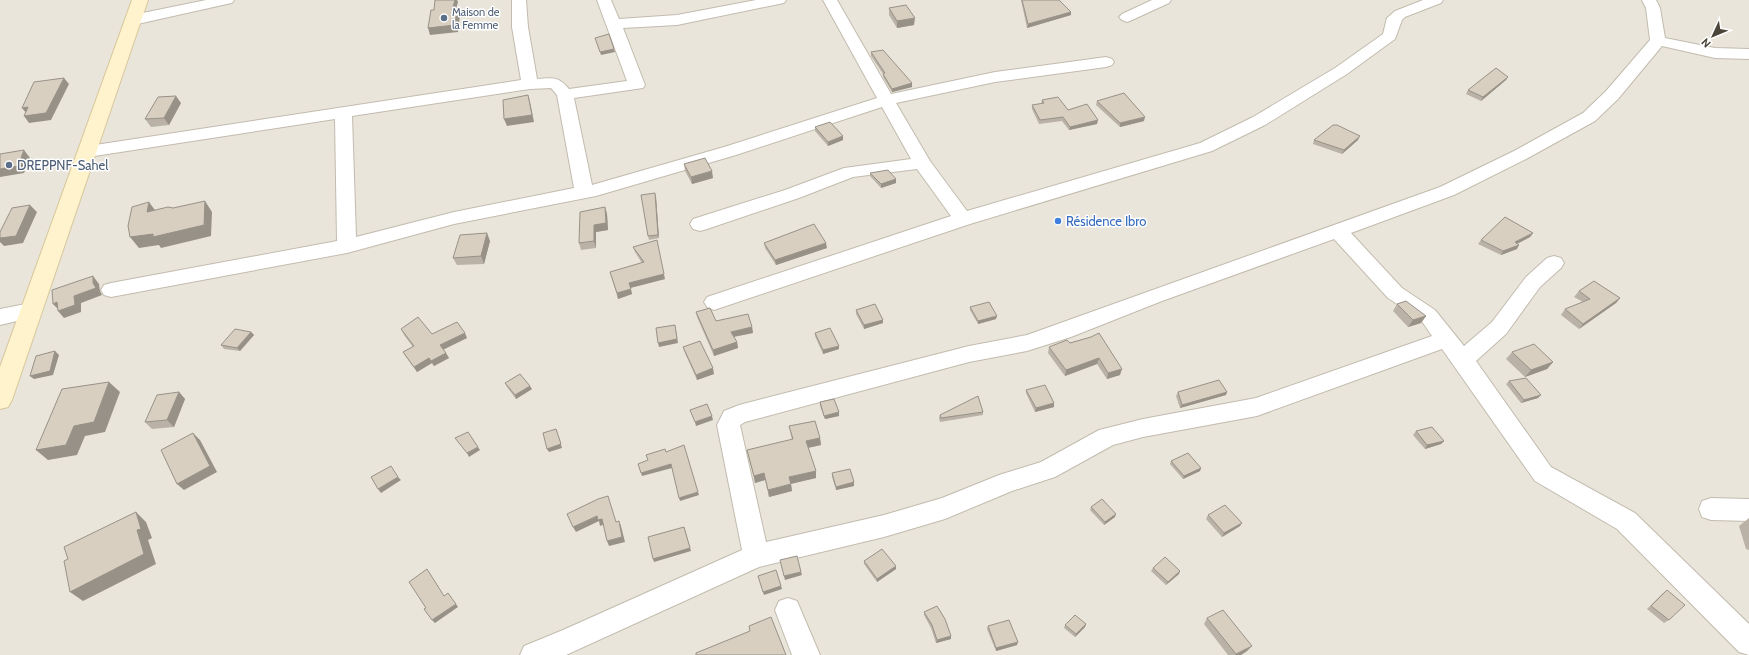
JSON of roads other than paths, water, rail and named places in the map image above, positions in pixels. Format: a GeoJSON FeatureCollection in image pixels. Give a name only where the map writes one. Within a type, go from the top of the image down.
{"type":"FeatureCollection","features":[{"type":"Feature","properties":{"kind":"main road"},"geometry":{"type":"LineString","coordinates":[[0,400],[88,151],[120,53],[140,0]]}},
{"type":"Feature","properties":{"kind":"street"},"geometry":{"type":"LineString","coordinates":[[133,20],[227,0]]}},
{"type":"Feature","properties":{"kind":"street"},"geometry":{"type":"LineString","coordinates":[[519,0],[520,27],[530,84]]}},
{"type":"Feature","properties":{"kind":"street"},"geometry":{"type":"LineString","coordinates":[[565,94],[638,84],[604,0]]}},
{"type":"Feature","properties":{"kind":"street"},"geometry":{"type":"LineString","coordinates":[[613,24],[677,20],[779,0]]}},
{"type":"Feature","properties":{"kind":"street"},"geometry":{"type":"LineString","coordinates":[[830,0],[922,163],[963,219]]}},
{"type":"Feature","properties":{"kind":"street"},"geometry":{"type":"LineString","coordinates":[[1127,17],[1164,0]]}},
{"type":"Feature","properties":{"kind":"street"},"geometry":{"type":"LineString","coordinates":[[714,302],[963,219],[1206,146],[1259,121],[1341,71],[1390,36],[1395,18],[1400,14],[1436,0]]}},
{"type":"Feature","properties":{"kind":"street"},"geometry":{"type":"LineString","coordinates":[[756,556],[728,425],[732,418],[739,414],[969,354],[1027,343],[1064,331],[1447,191],[1520,155],[1589,117],[1612,96],[1658,41],[1653,8],[1649,0]]}},
{"type":"Feature","properties":{"kind":"street"},"geometry":{"type":"LineString","coordinates":[[1658,41],[1707,51],[1738,55],[1749,54]]}},
{"type":"Feature","properties":{"kind":"street"},"geometry":{"type":"LineString","coordinates":[[111,290],[347,246],[454,218],[584,192],[730,151],[886,100],[995,78],[1106,62]]}},
{"type":"Feature","properties":{"kind":"street"},"geometry":{"type":"LineString","coordinates":[[88,151],[530,84],[555,83],[565,94],[584,192]]}},
{"type":"Feature","properties":{"kind":"street"},"geometry":{"type":"LineString","coordinates":[[342,113],[347,246]]}},
{"type":"Feature","properties":{"kind":"street"},"geometry":{"type":"LineString","coordinates":[[700,224],[792,194],[850,172],[922,163]]}},
{"type":"Feature","properties":{"kind":"street"},"geometry":{"type":"LineString","coordinates":[[1337,230],[1395,293],[1428,315],[1463,360],[1543,474],[1626,521],[1749,643]]}},
{"type":"Feature","properties":{"kind":"street"},"geometry":{"type":"LineString","coordinates":[[1463,360],[1499,328],[1533,282],[1554,263]]}},
{"type":"Feature","properties":{"kind":"street"},"geometry":{"type":"LineString","coordinates":[[0,317],[31,311]]}},
{"type":"Feature","properties":{"kind":"street"},"geometry":{"type":"LineString","coordinates":[[534,655],[575,647],[756,556],[884,526],[945,508],[1007,482],[1047,470],[1107,437],[1143,428],[1257,407],[1446,339]]}},
{"type":"Feature","properties":{"kind":"street"},"geometry":{"type":"LineString","coordinates":[[1711,509],[1749,510]]}},
{"type":"Feature","properties":{"kind":"street"},"geometry":{"type":"LineString","coordinates":[[788,610],[806,655]]}},
{"type":"Feature","properties":{"kind":"place","name":"Maison de la Femme"},"geometry":{"type":"Point","coordinates":[444,18]}},
{"type":"Feature","properties":{"kind":"place","name":"DREPPNF-Sahel"},"geometry":{"type":"Point","coordinates":[9,165]}},
{"type":"Feature","properties":{"kind":"place","name":"Résidence Ibro"},"geometry":{"type":"Point","coordinates":[1058,221]}}]}
